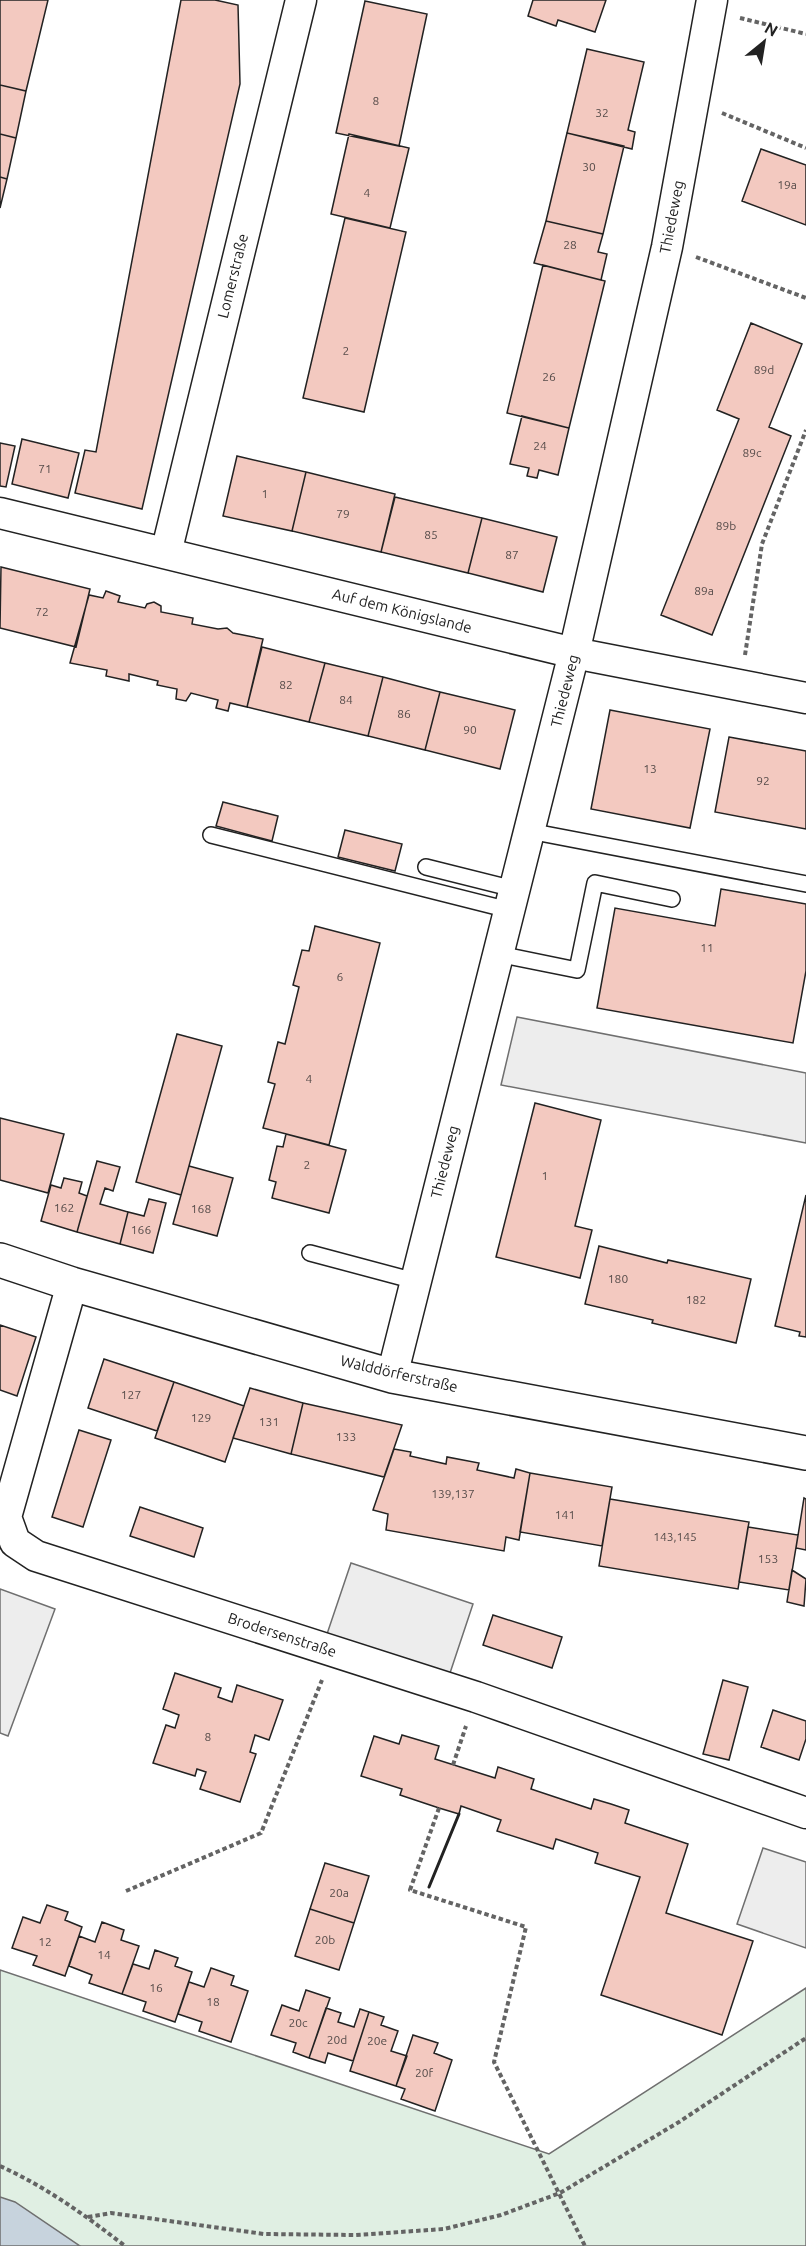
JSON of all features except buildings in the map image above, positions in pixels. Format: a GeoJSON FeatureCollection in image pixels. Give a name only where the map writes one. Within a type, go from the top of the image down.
{"type":"FeatureCollection","features":[{"type":"Feature","properties":{"kind":"street","name":"Lomerstraße"},"geometry":{"type":"LineString","coordinates":[[166,553],[301,0]]}},
{"type":"Feature","properties":{"kind":"street","name":"Thiedeweg"},"geometry":{"type":"LineString","coordinates":[[392,1376],[574,653],[667,247],[711,6]]}},
{"type":"Feature","properties":{"kind":"street","name":"Auf dem Königslande"},"geometry":{"type":"LineString","coordinates":[[0,513],[574,653],[806,698]]}},
{"type":"Feature","properties":{"kind":"street","name":"Walddörferstraße"},"geometry":{"type":"LineString","coordinates":[[0,1260],[72,1284],[392,1376],[806,1453]]}},
{"type":"Feature","properties":{"kind":"street","name":"Brodersenstraße"},"geometry":{"type":"LineString","coordinates":[[72,1284],[6,1517],[15,1542],[36,1556],[476,1697],[806,1813]]}},
{"type":"Feature","properties":{"kind":"lane"},"geometry":{"type":"LineString","coordinates":[[529,831],[806,884]]}},
{"type":"Feature","properties":{"kind":"lane"},"geometry":{"type":"LineString","coordinates":[[211,835],[512,899]]}},
{"type":"Feature","properties":{"kind":"lane"},"geometry":{"type":"LineString","coordinates":[[426,867],[512,899]]}},
{"type":"Feature","properties":{"kind":"lane"},"geometry":{"type":"LineString","coordinates":[[498,954],[577,970],[595,883],[672,899]]}},
{"type":"Feature","properties":{"kind":"lane"},"geometry":{"type":"LineString","coordinates":[[310,1253],[415,1281]]}},
{"type":"Feature","properties":{"kind":"path"},"geometry":{"type":"LineString","coordinates":[[711,6],[806,34]]}},
{"type":"Feature","properties":{"kind":"path"},"geometry":{"type":"LineString","coordinates":[[693,101],[806,148]]}},
{"type":"Feature","properties":{"kind":"path"},"geometry":{"type":"LineString","coordinates":[[667,247],[806,298]]}},
{"type":"Feature","properties":{"kind":"path"},"geometry":{"type":"LineString","coordinates":[[740,685],[762,544],[806,430]]}},
{"type":"Feature","properties":{"kind":"path"},"geometry":{"type":"LineString","coordinates":[[126,1891],[261,1833],[333,1651]]}},
{"type":"Feature","properties":{"kind":"path"},"geometry":{"type":"LineString","coordinates":[[453,1765],[476,1697]]}},
{"type":"Feature","properties":{"kind":"path"},"geometry":{"type":"LineString","coordinates":[[440,1808],[410,1890],[526,1927],[494,2062],[585,2246]]}},
{"type":"Feature","properties":{"kind":"path"},"geometry":{"type":"LineString","coordinates":[[88,2217],[111,2213],[264,2234],[356,2235],[444,2229],[501,2215],[560,2193],[679,2122],[806,2038]]}},
{"type":"Feature","properties":{"kind":"path"},"geometry":{"type":"LineString","coordinates":[[0,2166],[34,2181],[88,2217],[125,2246]]}},
{"type":"Feature","properties":{"kind":"green space"},"geometry":{"type":"Polygon","coordinates":[[[0,1970],[549,2154],[806,1988],[806,2246],[0,2246],[0,1970]]]}},
{"type":"Feature","properties":{"kind":"shaded area"},"geometry":{"type":"Polygon","coordinates":[[[517,1017],[806,1073],[806,1143],[501,1085],[517,1017]]]}},
{"type":"Feature","properties":{"kind":"shaded area"},"geometry":{"type":"Polygon","coordinates":[[[351,1563],[473,1604],[449,1676],[327,1634],[351,1563]]]}},
{"type":"Feature","properties":{"kind":"shaded area"},"geometry":{"type":"Polygon","coordinates":[[[0,1589],[55,1609],[8,1736],[0,1733],[0,1589]]]}},
{"type":"Feature","properties":{"kind":"shaded area"},"geometry":{"type":"Polygon","coordinates":[[[763,1848],[806,1862],[806,1948],[737,1924],[763,1848]]]}},
{"type":"Feature","properties":{"kind":"shaded area"},"geometry":{"type":"Polygon","coordinates":[[[0,2197],[15,2202],[80,2246],[0,2246],[0,2197]]]}},
{"type":"Feature","properties":{"kind":"wall"},"geometry":{"type":"LineString","coordinates":[[429,1887],[459,1814]]}}]}
